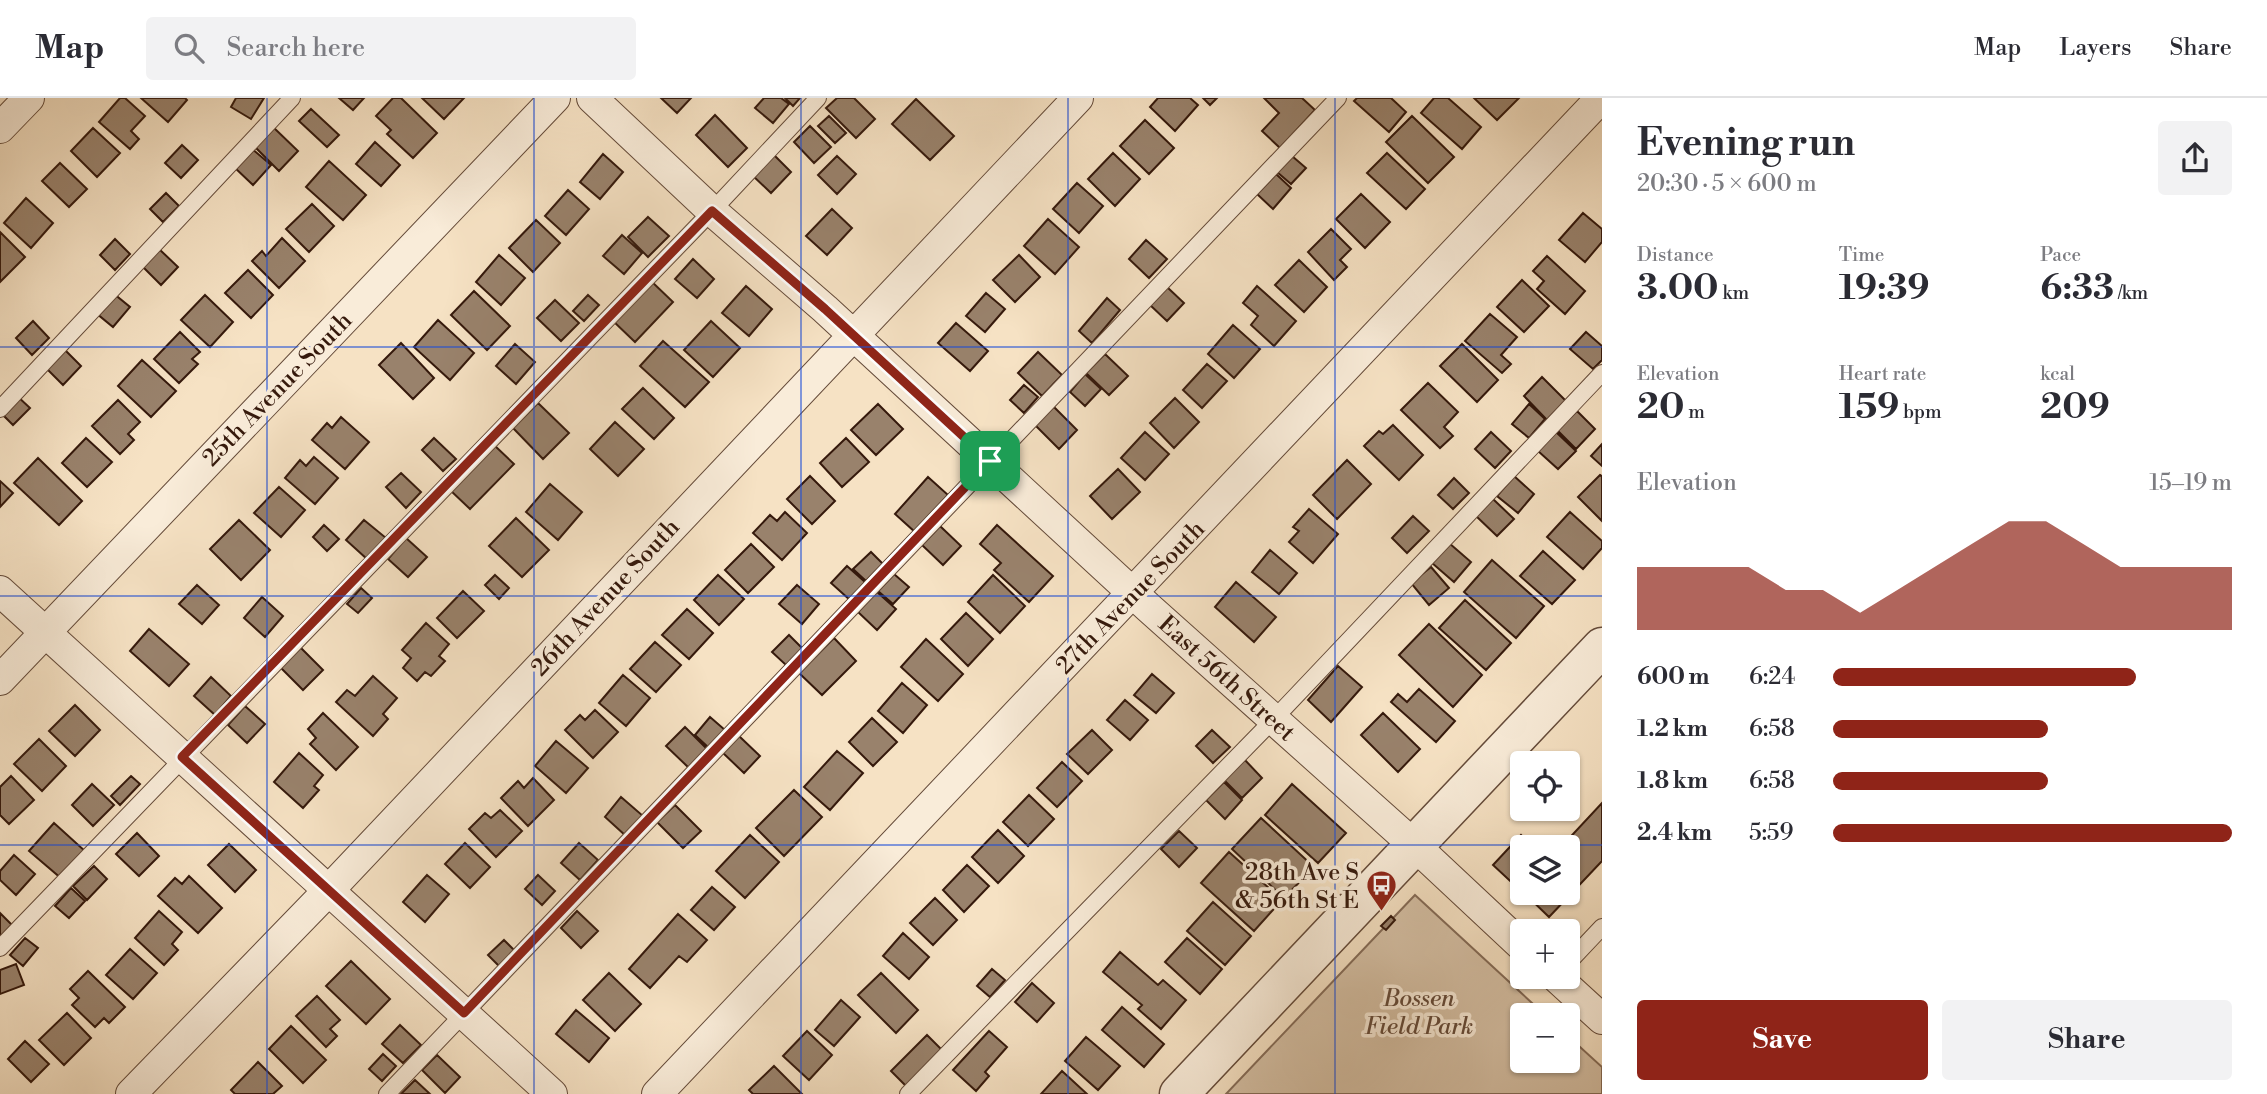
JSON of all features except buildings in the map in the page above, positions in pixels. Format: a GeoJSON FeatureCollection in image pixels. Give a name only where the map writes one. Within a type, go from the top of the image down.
{"type":"FeatureCollection","features":[{"type":"Feature","properties":{"kind":"street"},"geometry":{"type":"LineString","coordinates":[[0,128],[29,98]]}},
{"type":"Feature","properties":{"kind":"street","name":"25th Avenue South"},"geometry":{"type":"LineString","coordinates":[[0,680],[555,98]]}},
{"type":"Feature","properties":{"kind":"street","name":"East 56th Street"},"geometry":{"type":"LineString","coordinates":[[592,98],[712,211],[825,309],[1510,935]]}},
{"type":"Feature","properties":{"kind":"street","name":"26th Avenue South"},"geometry":{"type":"LineString","coordinates":[[131,1094],[328,890],[1078,98]]}},
{"type":"Feature","properties":{"kind":"street","name":"27th Avenue South"},"geometry":{"type":"LineString","coordinates":[[657,1094],[1601,98]]}},
{"type":"Feature","properties":{"kind":"street"},"geometry":{"type":"LineString","coordinates":[[0,591],[552,1094]]}},
{"type":"Feature","properties":{"kind":"street"},"geometry":{"type":"LineString","coordinates":[[1179,1094],[1602,647]]}},
{"type":"Feature","properties":{"kind":"street"},"geometry":{"type":"LineString","coordinates":[[1568,989],[1602,1019]]}},
{"type":"Feature","properties":{"kind":"lane"},"geometry":{"type":"LineString","coordinates":[[0,409],[292,98]]}},
{"type":"Feature","properties":{"kind":"lane"},"geometry":{"type":"LineString","coordinates":[[0,948],[818,98]]}},
{"type":"Feature","properties":{"kind":"lane"},"geometry":{"type":"LineString","coordinates":[[387,1094],[1338,98]]}},
{"type":"Feature","properties":{"kind":"lane"},"geometry":{"type":"LineString","coordinates":[[908,1094],[1274,719],[1602,373]]}},
{"type":"Feature","properties":{"kind":"lane"},"geometry":{"type":"LineString","coordinates":[[1580,950],[1602,927]]}},
{"type":"Feature","properties":{"kind":"green space","name":"Bossen Field Park"},"geometry":{"type":"Polygon","coordinates":[[[1415,895],[1510,983],[1510,989],[1517,989],[1532,1003],[1510,1003],[1510,1073],[1580,1073],[1580,1047],[1602,1067],[1602,1094],[1226,1094],[1415,895]]]}},
{"type":"Feature","properties":{"kind":"place","name":"28th Ave S & 56th St E"},"geometry":{"type":"Point","coordinates":[1382,913]}},
{"type":"Feature","properties":{"kind":"route"},"geometry":{"type":"LineString","coordinates":[[712,211],[825,309],[990,461],[464,1013],[182,757],[712,211]]}}]}
